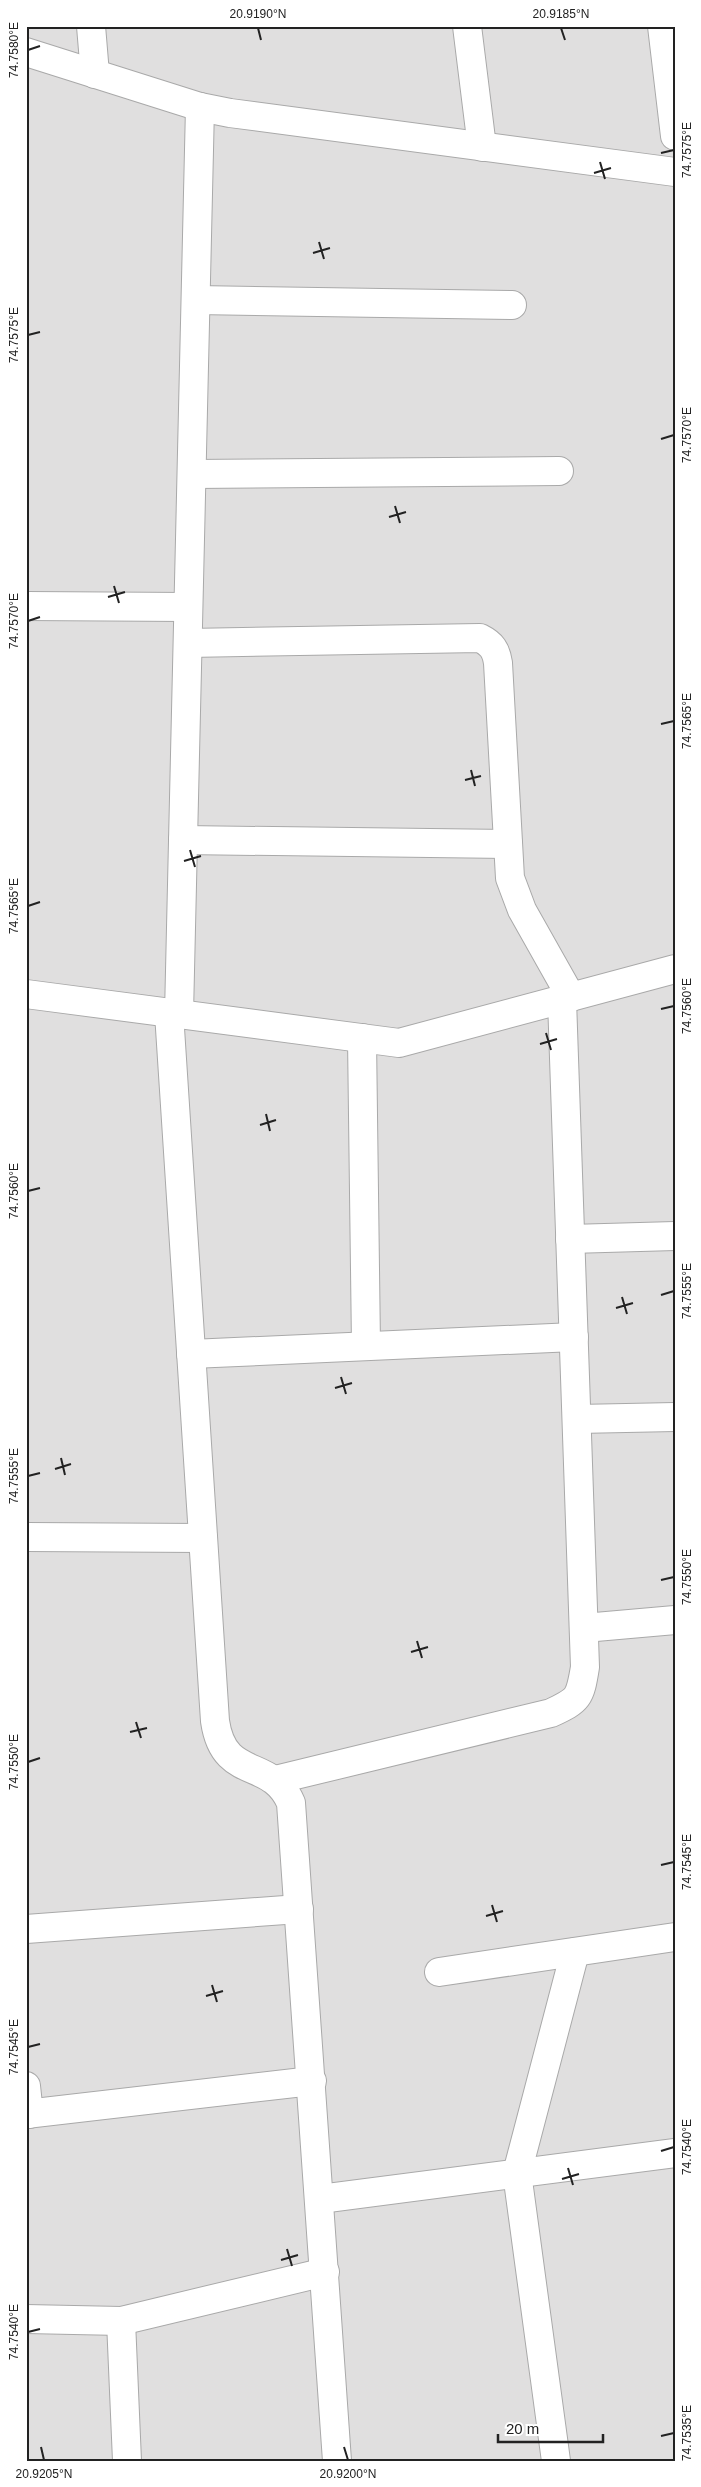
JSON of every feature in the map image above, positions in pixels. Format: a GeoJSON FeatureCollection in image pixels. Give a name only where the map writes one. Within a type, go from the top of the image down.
{"type":"FeatureCollection","features":[{"type":"Feature","properties":{"kind":"street"},"geometry":{"type":"LineString","coordinates":[[91,26],[95,74]]}},
{"type":"Feature","properties":{"kind":"street"},"geometry":{"type":"LineString","coordinates":[[467,26],[482,147]]}},
{"type":"Feature","properties":{"kind":"street"},"geometry":{"type":"LineString","coordinates":[[662,26],[675,136]]}},
{"type":"Feature","properties":{"kind":"street"},"geometry":{"type":"LineString","coordinates":[[26,52],[200,107],[675,172]]}},
{"type":"Feature","properties":{"kind":"street"},"geometry":{"type":"LineString","coordinates":[[200,107],[183,840],[174,1013],[191,1354],[217,1737],[223,1750],[235,1761],[275,1780],[286,1790],[291,1803],[312,2081],[337,2461]]}},
{"type":"Feature","properties":{"kind":"street"},"geometry":{"type":"LineString","coordinates":[[196,300],[512,305]]}},
{"type":"Feature","properties":{"kind":"street"},"geometry":{"type":"LineString","coordinates":[[192,474],[559,471]]}},
{"type":"Feature","properties":{"kind":"street"},"geometry":{"type":"LineString","coordinates":[[26,606],[188,608]]}},
{"type":"Feature","properties":{"kind":"street"},"geometry":{"type":"LineString","coordinates":[[188,643],[480,638],[490,643],[497,653],[498,664],[510,878],[516,897],[567,998],[570,1239],[585,1668],[582,1688],[573,1703],[550,1713],[275,1780]]}},
{"type":"Feature","properties":{"kind":"street"},"geometry":{"type":"LineString","coordinates":[[183,840],[508,844]]}},
{"type":"Feature","properties":{"kind":"street"},"geometry":{"type":"LineString","coordinates":[[26,994],[399,1043],[675,969]]}},
{"type":"Feature","properties":{"kind":"street"},"geometry":{"type":"LineString","coordinates":[[362,1038],[366,1346]]}},
{"type":"Feature","properties":{"kind":"street"},"geometry":{"type":"LineString","coordinates":[[570,1239],[675,1236]]}},
{"type":"Feature","properties":{"kind":"street"},"geometry":{"type":"LineString","coordinates":[[191,1354],[574,1337]]}},
{"type":"Feature","properties":{"kind":"street"},"geometry":{"type":"LineString","coordinates":[[577,1419],[675,1417]]}},
{"type":"Feature","properties":{"kind":"street"},"geometry":{"type":"LineString","coordinates":[[26,1537],[202,1538]]}},
{"type":"Feature","properties":{"kind":"street"},"geometry":{"type":"LineString","coordinates":[[584,1628],[675,1620]]}},
{"type":"Feature","properties":{"kind":"street"},"geometry":{"type":"LineString","coordinates":[[26,1929],[299,1909]]}},
{"type":"Feature","properties":{"kind":"street"},"geometry":{"type":"LineString","coordinates":[[439,1972],[675,1937]]}},
{"type":"Feature","properties":{"kind":"street"},"geometry":{"type":"LineString","coordinates":[[556,2461],[517,2173],[575,1952]]}},
{"type":"Feature","properties":{"kind":"street"},"geometry":{"type":"LineString","coordinates":[[26,2086],[28,2114],[312,2081]]}},
{"type":"Feature","properties":{"kind":"street"},"geometry":{"type":"LineString","coordinates":[[320,2199],[675,2153]]}},
{"type":"Feature","properties":{"kind":"street"},"geometry":{"type":"LineString","coordinates":[[26,2319],[121,2321],[324,2272]]}},
{"type":"Feature","properties":{"kind":"street"},"geometry":{"type":"LineString","coordinates":[[121,2321],[127,2461]]}},
{"type":"Feature","properties":{"kind":"shaded area"},"geometry":{"type":"Polygon","coordinates":[[[26,26],[675,26],[675,2461],[26,2461],[26,26]]]}}]}
